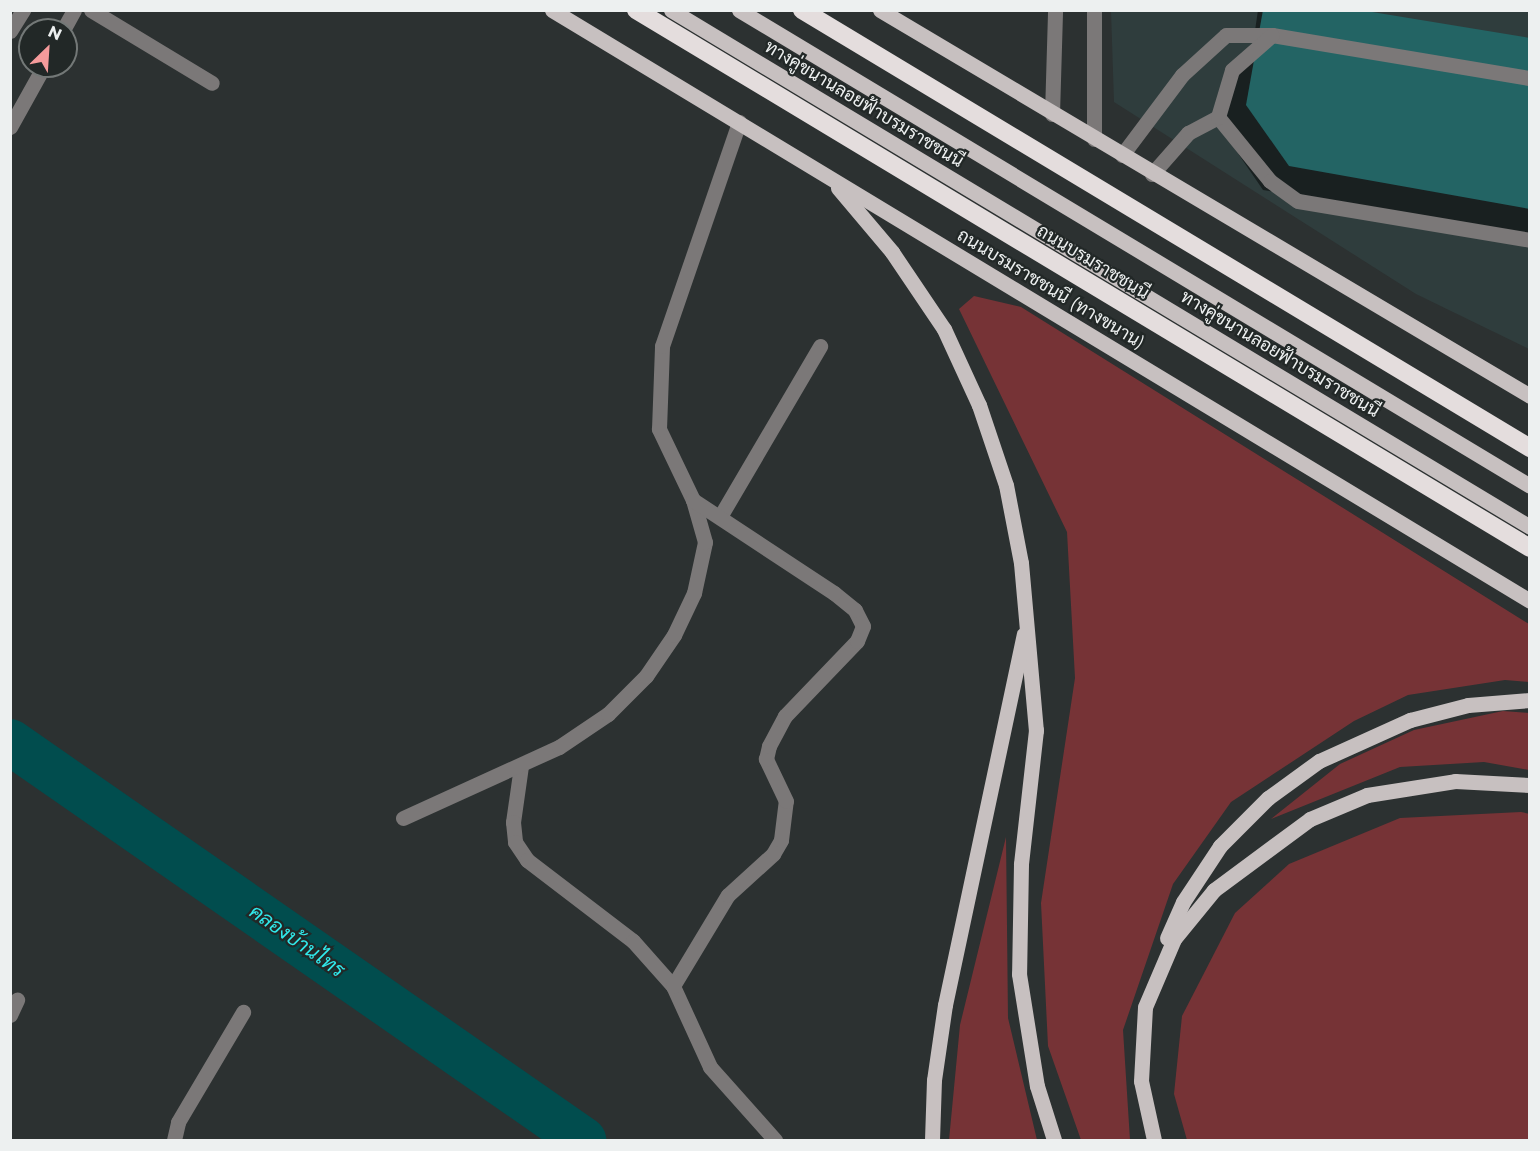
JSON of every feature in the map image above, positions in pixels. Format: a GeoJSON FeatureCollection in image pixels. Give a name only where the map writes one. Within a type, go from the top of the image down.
{"type":"FeatureCollection","features":[{"type":"Feature","properties":{"kind":"highway","name":"ถนนบรมราชชนนี"},"geometry":{"type":"LineString","coordinates":[[636,10],[1530,548]]}},
{"type":"Feature","properties":{"kind":"highway"},"geometry":{"type":"LineString","coordinates":[[802,10],[1530,448]]}},
{"type":"Feature","properties":{"kind":"main road","name":"ถนนบรมราชชนนี (ทางขนาน)"},"geometry":{"type":"LineString","coordinates":[[552,10],[1530,601]]}},
{"type":"Feature","properties":{"kind":"main road","name":"ทางคู่ขนานลอยฟ้าบรมราชชนนี"},"geometry":{"type":"LineString","coordinates":[[671,10],[1530,527]]}},
{"type":"Feature","properties":{"kind":"main road","name":"ทางคู่ขนานลอยฟ้าบรมราชชนนี"},"geometry":{"type":"LineString","coordinates":[[739,10],[1530,486]]}},
{"type":"Feature","properties":{"kind":"main road"},"geometry":{"type":"LineString","coordinates":[[880,10],[1152,174],[1530,396]]}},
{"type":"Feature","properties":{"kind":"main road"},"geometry":{"type":"LineString","coordinates":[[830,178],[892,252],[944,329],[979,405],[1006,485],[1026,623],[1036,730],[1021,864],[1019,974],[1037,1086],[1054,1140]]}},
{"type":"Feature","properties":{"kind":"main road"},"geometry":{"type":"LineString","coordinates":[[932,1140],[934,1080],[945,1005],[1026,623]]}},
{"type":"Feature","properties":{"kind":"main road"},"geometry":{"type":"LineString","coordinates":[[1154,1140],[1140,1053],[1152,981],[1200,873],[1245,818],[1295,777],[1350,744],[1410,720],[1468,705],[1530,700]]}},
{"type":"Feature","properties":{"kind":"main road"},"geometry":{"type":"LineString","coordinates":[[1152,981],[1174,939],[1214,891],[1310,819],[1407,785],[1455,781],[1530,785]]}},
{"type":"Feature","properties":{"kind":"street"},"geometry":{"type":"LineString","coordinates":[[10,31],[23,10]]}},
{"type":"Feature","properties":{"kind":"street"},"geometry":{"type":"LineString","coordinates":[[91,10],[212,83]]}},
{"type":"Feature","properties":{"kind":"street"},"geometry":{"type":"LineString","coordinates":[[1052,114],[1055,10]]}},
{"type":"Feature","properties":{"kind":"street"},"geometry":{"type":"LineString","coordinates":[[1094,10],[1094,139]]}},
{"type":"Feature","properties":{"kind":"street"},"geometry":{"type":"LineString","coordinates":[[1122,155],[1182,75],[1226,35],[1272,35],[1530,78]]}},
{"type":"Feature","properties":{"kind":"street"},"geometry":{"type":"LineString","coordinates":[[1152,174],[1188,133],[1218,117],[1232,70],[1272,35]]}},
{"type":"Feature","properties":{"kind":"street"},"geometry":{"type":"LineString","coordinates":[[10,127],[37,78]]}},
{"type":"Feature","properties":{"kind":"street"},"geometry":{"type":"LineString","coordinates":[[1218,117],[1270,181],[1298,201],[1530,240]]}},
{"type":"Feature","properties":{"kind":"street"},"geometry":{"type":"LineString","coordinates":[[404,818],[521,766],[608,714],[646,676],[674,635],[701,570],[705,542],[693,500],[659,429],[662,346],[739,122]]}},
{"type":"Feature","properties":{"kind":"street"},"geometry":{"type":"LineString","coordinates":[[721,515],[820,346]]}},
{"type":"Feature","properties":{"kind":"street"},"geometry":{"type":"LineString","coordinates":[[673,986],[728,895],[782,840],[786,801],[766,759],[769,746],[784,717],[857,641],[863,626],[855,610],[834,593],[721,515],[693,500]]}},
{"type":"Feature","properties":{"kind":"street"},"geometry":{"type":"LineString","coordinates":[[521,766],[513,822],[515,842],[527,860],[613,921],[673,986],[710,1067],[775,1140]]}},
{"type":"Feature","properties":{"kind":"street"},"geometry":{"type":"LineString","coordinates":[[10,1015],[17,1000]]}},
{"type":"Feature","properties":{"kind":"street"},"geometry":{"type":"LineString","coordinates":[[174,1140],[178,1122],[243,1012]]}},
{"type":"Feature","properties":{"kind":"shaded area"},"geometry":{"type":"Polygon","coordinates":[[[1111,11],[1529,11],[1529,349],[1416,294],[1114,102],[1111,11]]]}},
{"type":"Feature","properties":{"kind":"shaded area"},"geometry":{"type":"Polygon","coordinates":[[[974,296],[1021,307],[1529,624],[1529,682],[1505,680],[1408,695],[1354,721],[1231,802],[1173,884],[1123,1030],[1130,1140],[1081,1140],[1048,1046],[1041,903],[1075,678],[1067,532],[959,309],[974,296]]]}},
{"type":"Feature","properties":{"kind":"shaded area"},"geometry":{"type":"Polygon","coordinates":[[[1503,711],[1529,713],[1529,770],[1484,762],[1400,767],[1271,819],[1340,764],[1414,730],[1503,711]]]}},
{"type":"Feature","properties":{"kind":"shaded area"},"geometry":{"type":"Polygon","coordinates":[[[1521,812],[1530,814],[1529,1140],[1187,1140],[1174,1094],[1182,1016],[1235,913],[1289,864],[1400,818],[1521,812]]]}},
{"type":"Feature","properties":{"kind":"shaded area"},"geometry":{"type":"Polygon","coordinates":[[[1006,837],[1008,1018],[1037,1140],[949,1140],[960,1025],[1006,837]]]}},
{"type":"Feature","properties":{"kind":"building"},"geometry":{"type":"Polygon","coordinates":[[[1263,10],[1360,10],[1530,38],[1530,209],[1289,166],[1246,105],[1263,10]]]}},
{"type":"Feature","properties":{"kind":"waterway","name":"คลองบ้านไทร"},"geometry":{"type":"LineString","coordinates":[[10,742],[583,1140]]}}]}
